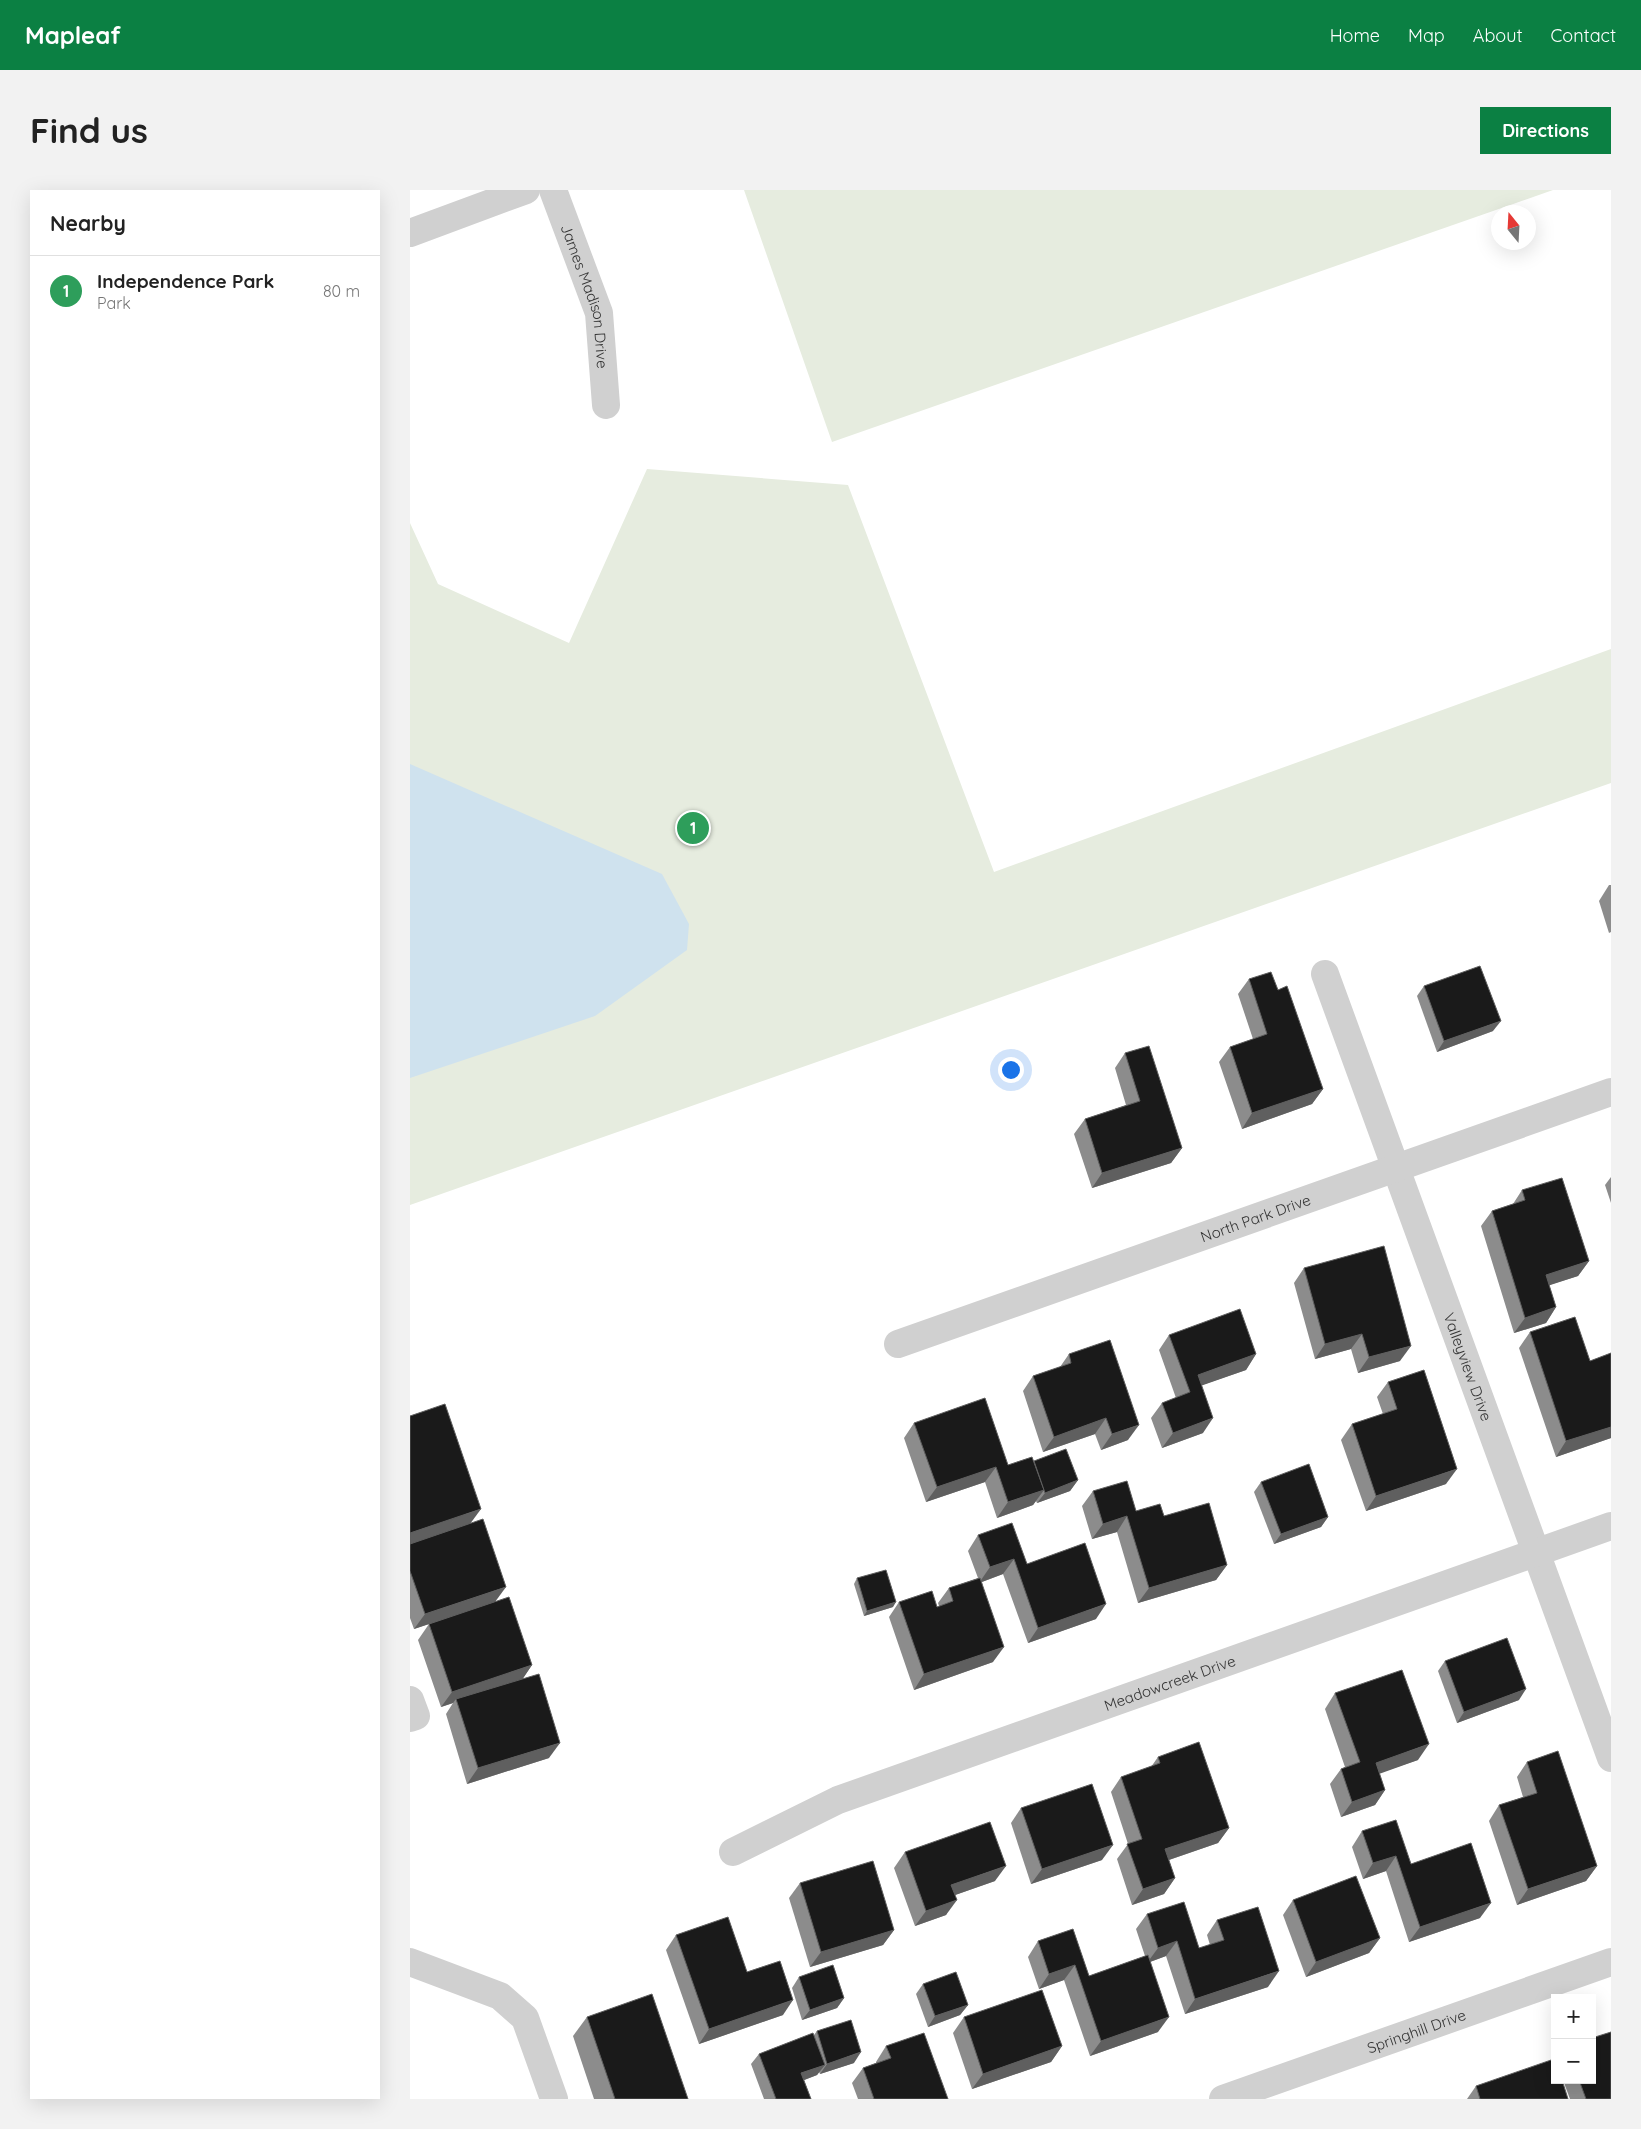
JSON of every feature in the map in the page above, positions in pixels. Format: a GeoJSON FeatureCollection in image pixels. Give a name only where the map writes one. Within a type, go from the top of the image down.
{"type":"FeatureCollection","features":[{"type":"Feature","properties":{"kind":"street"},"geometry":{"type":"LineString","coordinates":[[410,234],[526,190]]}},
{"type":"Feature","properties":{"kind":"street","name":"James Madison Drive"},"geometry":{"type":"LineString","coordinates":[[554,190],[599,313],[606,405]]}},
{"type":"Feature","properties":{"kind":"street","name":"Valleyview Drive"},"geometry":{"type":"LineString","coordinates":[[1324,974],[1611,1758]]}},
{"type":"Feature","properties":{"kind":"street","name":"North Park Drive"},"geometry":{"type":"LineString","coordinates":[[898,1344],[1611,1092]]}},
{"type":"Feature","properties":{"kind":"street","name":"Meadowcreek Drive"},"geometry":{"type":"LineString","coordinates":[[732,1852],[838,1800],[1611,1526]]}},
{"type":"Feature","properties":{"kind":"street"},"geometry":{"type":"LineString","coordinates":[[410,1700],[416,1716],[410,1718]]}},
{"type":"Feature","properties":{"kind":"street"},"geometry":{"type":"LineString","coordinates":[[410,1962],[500,1996],[525,2018],[554,2099]]}},
{"type":"Feature","properties":{"kind":"street","name":"Springhill Drive"},"geometry":{"type":"LineString","coordinates":[[1222,2099],[1611,1962]]}},
{"type":"Feature","properties":{"kind":"shaded area"},"geometry":{"type":"Polygon","coordinates":[[[744,190],[1553,190],[1510,205],[1491,205],[1491,212],[832,442],[744,190]]]}},
{"type":"Feature","properties":{"kind":"shaded area"},"geometry":{"type":"Polygon","coordinates":[[[647,469],[848,485],[994,872],[1611,649],[1611,783],[410,1205],[410,523],[438,584],[569,643],[647,469]]]}},
{"type":"Feature","properties":{"kind":"water"},"geometry":{"type":"Polygon","coordinates":[[[410,764],[662,874],[689,924],[687,950],[595,1016],[410,1078],[410,764]]]}},
{"type":"Feature","properties":{"kind":"building"},"geometry":{"type":"Polygon","coordinates":[[[1480,966],[1501,1021],[1444,1041],[1424,986],[1480,966]]]}},
{"type":"Feature","properties":{"kind":"building"},"geometry":{"type":"Polygon","coordinates":[[[1271,972],[1278,990],[1287,986],[1323,1089],[1252,1113],[1230,1047],[1267,1034],[1249,979],[1271,972]]]}},
{"type":"Feature","properties":{"kind":"building"},"geometry":{"type":"Polygon","coordinates":[[[1149,1046],[1182,1148],[1102,1173],[1085,1119],[1140,1101],[1125,1053],[1149,1046]]]}},
{"type":"Feature","properties":{"kind":"building"},"geometry":{"type":"Polygon","coordinates":[[[1562,1178],[1589,1261],[1546,1275],[1556,1307],[1525,1318],[1492,1211],[1525,1200],[1522,1190],[1562,1178]]]}},
{"type":"Feature","properties":{"kind":"building"},"geometry":{"type":"Polygon","coordinates":[[[1384,1246],[1411,1346],[1369,1357],[1362,1334],[1325,1344],[1304,1268],[1384,1246]]]}},
{"type":"Feature","properties":{"kind":"building"},"geometry":{"type":"Polygon","coordinates":[[[1240,1309],[1256,1354],[1198,1375],[1213,1418],[1173,1433],[1162,1403],[1190,1392],[1169,1335],[1240,1309]]]}},
{"type":"Feature","properties":{"kind":"building"},"geometry":{"type":"Polygon","coordinates":[[[1575,1317],[1590,1361],[1611,1353],[1611,1427],[1566,1441],[1530,1332],[1575,1317]]]}},
{"type":"Feature","properties":{"kind":"building"},"geometry":{"type":"Polygon","coordinates":[[[1110,1340],[1139,1425],[1112,1434],[1106,1418],[1054,1437],[1033,1376],[1071,1363],[1069,1354],[1110,1340]]]}},
{"type":"Feature","properties":{"kind":"building"},"geometry":{"type":"Polygon","coordinates":[[[1424,1370],[1457,1469],[1376,1496],[1352,1424],[1397,1409],[1388,1382],[1424,1370]]]}},
{"type":"Feature","properties":{"kind":"building"},"geometry":{"type":"Polygon","coordinates":[[[985,1398],[1008,1465],[1032,1457],[1044,1490],[1008,1502],[996,1467],[937,1487],[914,1423],[985,1398]]]}},
{"type":"Feature","properties":{"kind":"building"},"geometry":{"type":"Polygon","coordinates":[[[445,1404],[481,1509],[410,1533],[410,1416],[445,1404]]]}},
{"type":"Feature","properties":{"kind":"building"},"geometry":{"type":"Polygon","coordinates":[[[1066,1449],[1078,1480],[1045,1493],[1034,1461],[1066,1449]]]}},
{"type":"Feature","properties":{"kind":"building"},"geometry":{"type":"Polygon","coordinates":[[[1309,1464],[1328,1517],[1281,1534],[1261,1482],[1309,1464]]]}},
{"type":"Feature","properties":{"kind":"building"},"geometry":{"type":"Polygon","coordinates":[[[1127,1481],[1136,1511],[1160,1504],[1164,1516],[1209,1503],[1227,1565],[1149,1588],[1127,1516],[1103,1524],[1093,1491],[1127,1481]]]}},
{"type":"Feature","properties":{"kind":"building"},"geometry":{"type":"Polygon","coordinates":[[[483,1519],[506,1587],[425,1614],[410,1571],[410,1544],[483,1519]]]}},
{"type":"Feature","properties":{"kind":"building"},"geometry":{"type":"Polygon","coordinates":[[[1012,1523],[1027,1564],[1085,1543],[1106,1604],[1038,1628],[1014,1559],[990,1567],[978,1535],[1012,1523]]]}},
{"type":"Feature","properties":{"kind":"building"},"geometry":{"type":"Polygon","coordinates":[[[886,1570],[896,1602],[867,1611],[857,1578],[886,1570]]]}},
{"type":"Feature","properties":{"kind":"building"},"geometry":{"type":"Polygon","coordinates":[[[980,1578],[1004,1647],[924,1674],[899,1602],[932,1591],[937,1607],[953,1601],[949,1588],[980,1578]]]}},
{"type":"Feature","properties":{"kind":"building"},"geometry":{"type":"Polygon","coordinates":[[[509,1597],[532,1665],[452,1692],[429,1624],[509,1597]]]}},
{"type":"Feature","properties":{"kind":"building"},"geometry":{"type":"Polygon","coordinates":[[[1507,1638],[1526,1689],[1464,1712],[1445,1661],[1507,1638]]]}},
{"type":"Feature","properties":{"kind":"building"},"geometry":{"type":"Polygon","coordinates":[[[1402,1670],[1429,1744],[1376,1763],[1385,1790],[1352,1802],[1341,1769],[1360,1762],[1335,1693],[1402,1670]]]}},
{"type":"Feature","properties":{"kind":"building"},"geometry":{"type":"Polygon","coordinates":[[[539,1674],[560,1743],[478,1768],[456,1699],[539,1674]]]}},
{"type":"Feature","properties":{"kind":"building"},"geometry":{"type":"Polygon","coordinates":[[[1199,1742],[1229,1828],[1165,1849],[1175,1878],[1143,1889],[1127,1844],[1142,1839],[1121,1777],[1160,1763],[1158,1757],[1199,1742]]]}},
{"type":"Feature","properties":{"kind":"building"},"geometry":{"type":"Polygon","coordinates":[[[1558,1751],[1597,1866],[1528,1889],[1499,1805],[1537,1793],[1527,1762],[1558,1751]]]}},
{"type":"Feature","properties":{"kind":"building"},"geometry":{"type":"Polygon","coordinates":[[[1092,1784],[1113,1845],[1042,1869],[1021,1808],[1092,1784]]]}},
{"type":"Feature","properties":{"kind":"building"},"geometry":{"type":"Polygon","coordinates":[[[1396,1820],[1411,1864],[1471,1843],[1491,1903],[1420,1927],[1396,1856],[1373,1863],[1362,1831],[1396,1820]]]}},
{"type":"Feature","properties":{"kind":"building"},"geometry":{"type":"Polygon","coordinates":[[[990,1822],[1006,1866],[951,1885],[957,1900],[926,1911],[905,1852],[990,1822]]]}},
{"type":"Feature","properties":{"kind":"building"},"geometry":{"type":"Polygon","coordinates":[[[873,1861],[894,1930],[821,1952],[800,1883],[873,1861]]]}},
{"type":"Feature","properties":{"kind":"building"},"geometry":{"type":"Polygon","coordinates":[[[1356,1876],[1380,1938],[1316,1962],[1293,1900],[1356,1876]]]}},
{"type":"Feature","properties":{"kind":"building"},"geometry":{"type":"Polygon","coordinates":[[[1184,1902],[1199,1948],[1224,1940],[1217,1920],[1258,1907],[1279,1971],[1195,1999],[1177,1941],[1158,1948],[1147,1914],[1184,1902]]]}},
{"type":"Feature","properties":{"kind":"building"},"geometry":{"type":"Polygon","coordinates":[[[728,1917],[747,1972],[780,1961],[793,2000],[709,2029],[676,1935],[728,1917]]]}},
{"type":"Feature","properties":{"kind":"building"},"geometry":{"type":"Polygon","coordinates":[[[1073,1929],[1089,1976],[1148,1955],[1169,2017],[1101,2041],[1075,1965],[1049,1974],[1038,1941],[1073,1929]]]}},
{"type":"Feature","properties":{"kind":"building"},"geometry":{"type":"Polygon","coordinates":[[[833,1965],[844,1998],[810,2010],[799,1977],[833,1965]]]}},
{"type":"Feature","properties":{"kind":"building"},"geometry":{"type":"Polygon","coordinates":[[[956,1972],[968,2005],[935,2016],[923,1984],[956,1972]]]}},
{"type":"Feature","properties":{"kind":"building"},"geometry":{"type":"Polygon","coordinates":[[[1042,1990],[1062,2046],[983,2074],[964,2017],[1042,1990]]]}},
{"type":"Feature","properties":{"kind":"building"},"geometry":{"type":"Polygon","coordinates":[[[652,1994],[688,2099],[615,2099],[587,2017],[652,1994]]]}},
{"type":"Feature","properties":{"kind":"building"},"geometry":{"type":"Polygon","coordinates":[[[851,2020],[861,2052],[827,2064],[817,2031],[851,2020]]]}},
{"type":"Feature","properties":{"kind":"building"},"geometry":{"type":"Polygon","coordinates":[[[1611,2032],[1611,2099],[1586,2099],[1580,2084],[1596,2084],[1596,2037],[1611,2032]]]}},
{"type":"Feature","properties":{"kind":"building"},"geometry":{"type":"Polygon","coordinates":[[[813,2033],[825,2065],[801,2073],[811,2099],[776,2099],[759,2054],[813,2033]]]}},
{"type":"Feature","properties":{"kind":"building"},"geometry":{"type":"Polygon","coordinates":[[[924,2033],[948,2099],[874,2099],[863,2068],[891,2058],[886,2046],[924,2033]]]}},
{"type":"Feature","properties":{"kind":"building"},"geometry":{"type":"Polygon","coordinates":[[[1551,2060],[1551,2084],[1563,2084],[1568,2099],[1480,2099],[1476,2086],[1551,2060]]]}},
{"type":"Feature","properties":{"kind":"place","name":"Independence Park"},"geometry":{"type":"Point","coordinates":[693,828]}}]}
